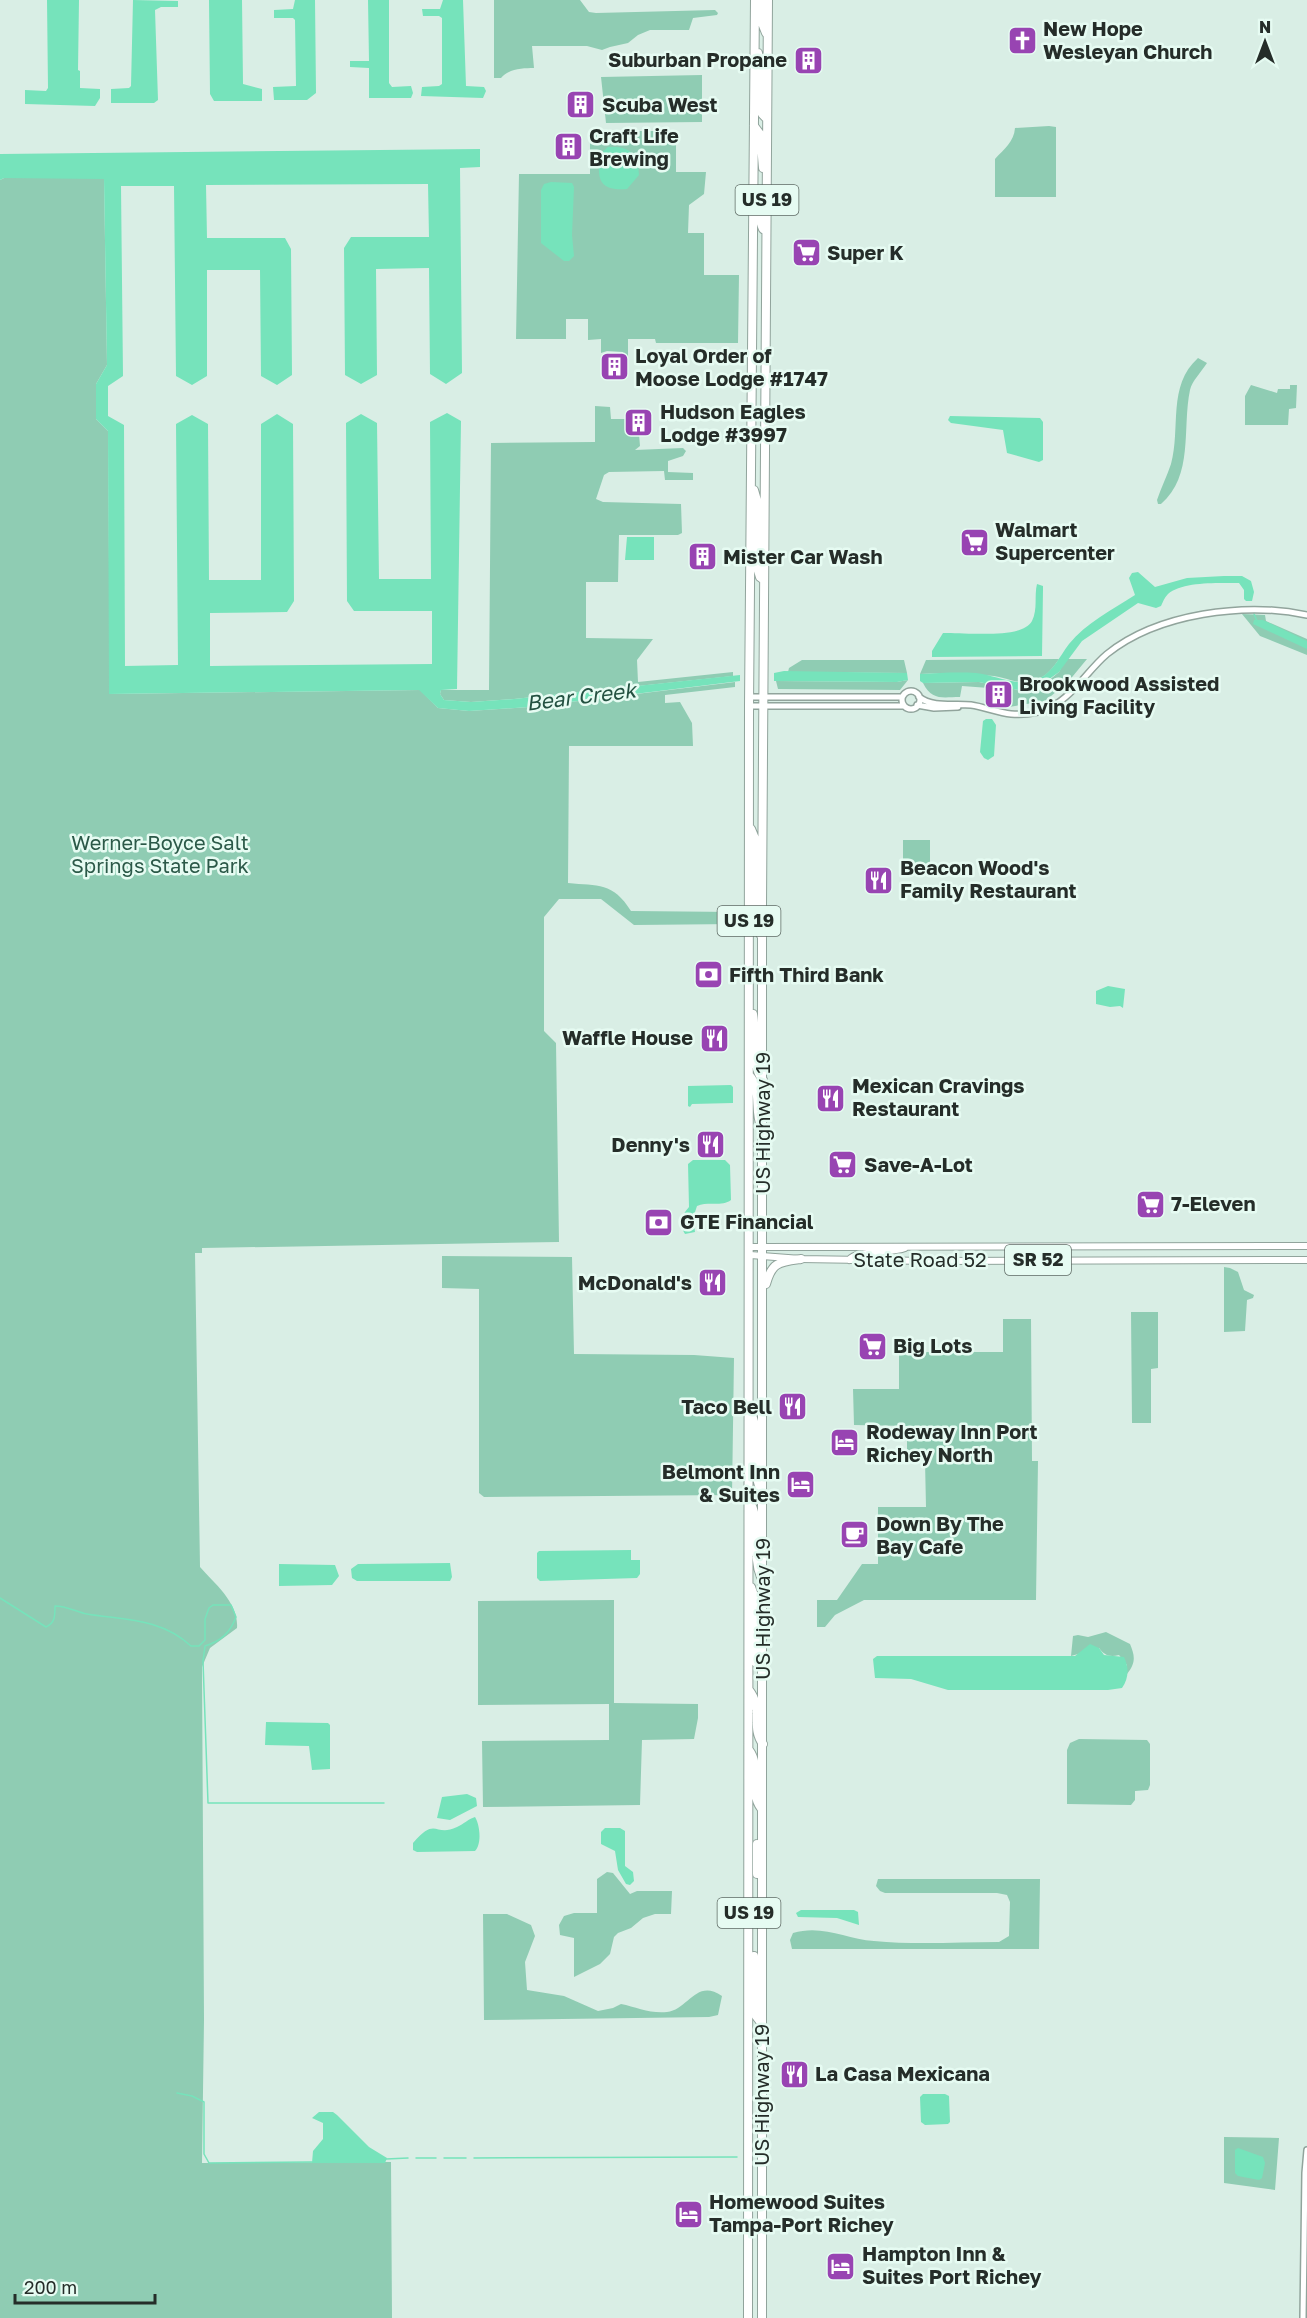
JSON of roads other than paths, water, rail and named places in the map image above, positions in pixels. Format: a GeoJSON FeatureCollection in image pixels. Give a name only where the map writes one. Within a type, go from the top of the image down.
{"type":"FeatureCollection","features":[{"type":"Feature","properties":{"kind":"highway","name":"US Highway 19"},"geometry":{"type":"LineString","coordinates":[[748,2318],[749,706],[755,0]]}},
{"type":"Feature","properties":{"kind":"highway"},"geometry":{"type":"LineString","coordinates":[[762,0],[762,23],[768,37]]}},
{"type":"Feature","properties":{"kind":"highway","name":"US Highway 19"},"geometry":{"type":"LineString","coordinates":[[762,2318],[762,937],[768,0]]}},
{"type":"Feature","properties":{"kind":"highway"},"geometry":{"type":"LineString","coordinates":[[755,40],[761,69],[761,109],[767,119]]}},
{"type":"Feature","properties":{"kind":"highway"},"geometry":{"type":"LineString","coordinates":[[754,126],[761,140],[761,156],[767,184]]}},
{"type":"Feature","properties":{"kind":"highway"},"geometry":{"type":"LineString","coordinates":[[753,193],[759,202],[761,226],[766,231]]}},
{"type":"Feature","properties":{"kind":"highway"},"geometry":{"type":"LineString","coordinates":[[751,477],[758,504],[757,567],[760,577],[764,580]]}},
{"type":"Feature","properties":{"kind":"highway"},"geometry":{"type":"LineString","coordinates":[[750,825],[756,842],[756,927],[762,937]]}},
{"type":"Feature","properties":{"kind":"highway"},"geometry":{"type":"LineString","coordinates":[[749,998],[756,1028],[756,1070],[763,1080]]}},
{"type":"Feature","properties":{"kind":"highway"},"geometry":{"type":"LineString","coordinates":[[749,1075],[756,1086],[758,1119],[763,1130]]}},
{"type":"Feature","properties":{"kind":"highway"},"geometry":{"type":"LineString","coordinates":[[763,1294],[770,1270],[774,1266],[782,1262],[801,1260]]}},
{"type":"Feature","properties":{"kind":"highway"},"geometry":{"type":"LineString","coordinates":[[750,1409],[756,1423],[756,1483],[763,1494]]}},
{"type":"Feature","properties":{"kind":"highway"},"geometry":{"type":"LineString","coordinates":[[749,1501],[756,1515],[756,1566],[763,1581]]}},
{"type":"Feature","properties":{"kind":"highway"},"geometry":{"type":"LineString","coordinates":[[749,1582],[755,1598],[756,1663],[763,1669]]}},
{"type":"Feature","properties":{"kind":"highway"},"geometry":{"type":"LineString","coordinates":[[749,1689],[757,1699],[757,1737],[763,1744]]}},
{"type":"Feature","properties":{"kind":"highway"},"geometry":{"type":"LineString","coordinates":[[749,1750],[754,1757],[756,1798],[762,1809]]}},
{"type":"Feature","properties":{"kind":"highway"},"geometry":{"type":"LineString","coordinates":[[749,1809],[755,1815],[757,1823],[759,1909],[762,1913]]}},
{"type":"Feature","properties":{"kind":"highway"},"geometry":{"type":"LineString","coordinates":[[749,1940],[754,1952],[756,2016],[762,2024]]}},
{"type":"Feature","properties":{"kind":"highway"},"geometry":{"type":"LineString","coordinates":[[748,2055],[757,2060],[762,2082]]}},
{"type":"Feature","properties":{"kind":"main road","name":"State Road 52"},"geometry":{"type":"LineString","coordinates":[[750,1251],[763,1247],[1307,1246]]}},
{"type":"Feature","properties":{"kind":"main road"},"geometry":{"type":"LineString","coordinates":[[849,1260],[854,1255],[897,1251],[908,1247]]}},
{"type":"Feature","properties":{"kind":"main road","name":"State Road 52"},"geometry":{"type":"LineString","coordinates":[[750,1251],[763,1257],[801,1260],[1307,1260]]}},
{"type":"Feature","properties":{"kind":"street"},"geometry":{"type":"LineString","coordinates":[[750,697],[902,697],[910,692],[916,693],[930,703],[971,705],[1011,714],[1031,713],[1050,708],[1065,698],[1109,652],[1149,631],[1178,620],[1242,609],[1286,611],[1307,615]]}},
{"type":"Feature","properties":{"kind":"street"},"geometry":{"type":"LineString","coordinates":[[902,697],[904,706]]}},
{"type":"Feature","properties":{"kind":"street"},"geometry":{"type":"LineString","coordinates":[[917,705],[919,697]]}},
{"type":"Feature","properties":{"kind":"street"},"geometry":{"type":"LineString","coordinates":[[749,706],[904,706],[910,709],[917,705],[934,708],[971,705]]}},
{"type":"Feature","properties":{"kind":"street"},"geometry":{"type":"LineString","coordinates":[[1303,2318],[1307,2150]]}},
{"type":"Feature","properties":{"kind":"water"},"geometry":{"type":"Polygon","coordinates":[[[47,0],[79,0],[80,88],[100,89],[100,98],[95,106],[25,104],[25,90],[46,91],[48,88],[47,0]]]}},
{"type":"Feature","properties":{"kind":"water"},"geometry":{"type":"Polygon","coordinates":[[[133,0],[178,1],[178,7],[161,7],[155,10],[158,100],[154,103],[111,103],[111,89],[131,86],[133,0]]]}},
{"type":"Feature","properties":{"kind":"water"},"geometry":{"type":"Polygon","coordinates":[[[209,0],[242,0],[243,84],[262,89],[262,101],[214,101],[210,94],[209,0]]]}},
{"type":"Feature","properties":{"kind":"water"},"geometry":{"type":"Polygon","coordinates":[[[295,0],[315,0],[316,93],[307,100],[274,100],[273,87],[296,86],[295,20],[293,18],[274,18],[274,10],[293,9],[295,0]]]}},
{"type":"Feature","properties":{"kind":"water"},"geometry":{"type":"Polygon","coordinates":[[[368,0],[389,0],[389,83],[392,87],[411,86],[413,93],[411,98],[369,98],[369,68],[350,67],[350,61],[369,61],[368,0]]]}},
{"type":"Feature","properties":{"kind":"water"},"geometry":{"type":"Polygon","coordinates":[[[443,0],[463,0],[466,86],[484,87],[486,91],[483,98],[421,96],[422,87],[442,84],[442,18],[423,16],[422,9],[440,9],[443,0]]]}},
{"type":"Feature","properties":{"kind":"water"},"geometry":{"type":"Polygon","coordinates":[[[608,147],[627,149],[637,161],[639,175],[627,189],[610,188],[602,181],[599,170],[600,154],[608,147]]]}},
{"type":"Feature","properties":{"kind":"water"},"geometry":{"type":"Polygon","coordinates":[[[480,149],[480,167],[460,168],[462,373],[446,384],[430,374],[429,268],[376,269],[377,375],[361,384],[345,375],[344,248],[351,237],[429,237],[428,184],[206,185],[207,238],[285,238],[291,249],[292,375],[277,385],[261,376],[260,270],[207,270],[207,376],[192,385],[176,376],[174,186],[121,186],[123,376],[108,386],[108,416],[124,425],[125,666],[178,665],[176,424],[192,415],[208,424],[209,580],[261,580],[261,424],[277,414],[293,424],[294,601],[287,612],[210,613],[210,666],[432,664],[432,611],[354,611],[347,601],[346,423],[361,414],[377,423],[379,579],[431,579],[430,422],[447,413],[461,421],[457,689],[441,690],[440,694],[444,700],[471,702],[514,699],[740,675],[740,681],[529,707],[469,711],[438,708],[419,690],[109,694],[108,431],[96,419],[96,384],[107,365],[104,179],[4,178],[0,180],[0,154],[480,149]]]}},
{"type":"Feature","properties":{"kind":"water"},"geometry":{"type":"Polygon","coordinates":[[[572,183],[574,187],[572,235],[574,256],[569,261],[564,261],[541,243],[541,190],[544,184],[572,183]]]}},
{"type":"Feature","properties":{"kind":"water"},"geometry":{"type":"Polygon","coordinates":[[[950,416],[1040,418],[1043,422],[1043,460],[1039,462],[1007,453],[1003,430],[951,423],[948,420],[950,416]]]}},
{"type":"Feature","properties":{"kind":"water"},"geometry":{"type":"Polygon","coordinates":[[[627,537],[654,537],[654,560],[625,560],[627,537]]]}},
{"type":"Feature","properties":{"kind":"water"},"geometry":{"type":"Polygon","coordinates":[[[1138,572],[1155,587],[1187,578],[1242,576],[1251,581],[1254,592],[1252,601],[1246,601],[1244,590],[1239,583],[1202,584],[1174,590],[1161,606],[1156,608],[1138,603],[1082,641],[1059,672],[1034,690],[1018,690],[979,682],[923,683],[920,681],[920,674],[948,673],[976,673],[1020,682],[1041,678],[1051,670],[1076,636],[1100,617],[1135,595],[1129,578],[1132,573],[1138,572]]]}},
{"type":"Feature","properties":{"kind":"water"},"geometry":{"type":"Polygon","coordinates":[[[1037,584],[1043,586],[1042,656],[932,657],[932,651],[943,633],[1005,633],[1026,627],[1034,616],[1037,584]]]}},
{"type":"Feature","properties":{"kind":"water"},"geometry":{"type":"Polygon","coordinates":[[[1254,620],[1263,620],[1307,641],[1307,649],[1253,624],[1254,620]]]}},
{"type":"Feature","properties":{"kind":"water"},"geometry":{"type":"Polygon","coordinates":[[[784,671],[907,673],[908,680],[897,682],[774,681],[774,673],[784,671]]]}},
{"type":"Feature","properties":{"kind":"water"},"geometry":{"type":"Polygon","coordinates":[[[992,719],[996,725],[994,756],[988,760],[980,752],[983,721],[992,719]]]}},
{"type":"Feature","properties":{"kind":"water"},"geometry":{"type":"Polygon","coordinates":[[[1108,986],[1125,989],[1123,1008],[1096,1004],[1096,991],[1108,986]]]}},
{"type":"Feature","properties":{"kind":"water"},"geometry":{"type":"Polygon","coordinates":[[[731,1085],[733,1103],[688,1106],[688,1086],[731,1085]]]}},
{"type":"Feature","properties":{"kind":"water"},"geometry":{"type":"Polygon","coordinates":[[[693,1160],[725,1160],[730,1165],[731,1200],[697,1206],[693,1218],[695,1232],[685,1234],[681,1223],[689,1207],[688,1164],[693,1160]]]}},
{"type":"Feature","properties":{"kind":"water"},"geometry":{"type":"Polygon","coordinates":[[[631,1550],[631,1560],[640,1560],[640,1574],[637,1578],[540,1581],[537,1578],[537,1553],[539,1551],[631,1550]]]}},
{"type":"Feature","properties":{"kind":"water"},"geometry":{"type":"Polygon","coordinates":[[[450,1563],[452,1577],[450,1581],[357,1581],[352,1578],[351,1569],[358,1564],[450,1563]]]}},
{"type":"Feature","properties":{"kind":"water"},"geometry":{"type":"Polygon","coordinates":[[[279,1564],[335,1565],[339,1576],[332,1585],[279,1586],[279,1564]]]}},
{"type":"Feature","properties":{"kind":"water"},"geometry":{"type":"Polygon","coordinates":[[[1090,1644],[1099,1648],[1104,1655],[1124,1657],[1128,1672],[1122,1688],[1108,1690],[948,1690],[911,1679],[875,1678],[873,1659],[877,1656],[1075,1656],[1090,1644]]]}},
{"type":"Feature","properties":{"kind":"water"},"geometry":{"type":"Polygon","coordinates":[[[266,1722],[328,1723],[330,1725],[330,1769],[312,1770],[309,1746],[265,1745],[266,1722]]]}},
{"type":"Feature","properties":{"kind":"water"},"geometry":{"type":"Polygon","coordinates":[[[467,1794],[476,1798],[477,1806],[450,1820],[437,1818],[442,1797],[467,1794]]]}},
{"type":"Feature","properties":{"kind":"water"},"geometry":{"type":"Polygon","coordinates":[[[475,1817],[480,1834],[479,1844],[475,1851],[417,1852],[413,1850],[413,1843],[427,1830],[449,1830],[475,1817]]]}},
{"type":"Feature","properties":{"kind":"water"},"geometry":{"type":"Polygon","coordinates":[[[605,1828],[620,1828],[625,1831],[625,1866],[633,1872],[634,1881],[630,1885],[626,1884],[618,1870],[615,1851],[601,1844],[601,1832],[605,1828]]]}},
{"type":"Feature","properties":{"kind":"water"},"geometry":{"type":"Polygon","coordinates":[[[801,1910],[854,1910],[858,1912],[859,1925],[837,1918],[798,1917],[796,1913],[801,1910]]]}},
{"type":"Feature","properties":{"kind":"water"},"geometry":{"type":"Polygon","coordinates":[[[923,2094],[949,2096],[950,2122],[948,2124],[925,2125],[921,2122],[920,2097],[923,2094]]]}},
{"type":"Feature","properties":{"kind":"water"},"geometry":{"type":"Polygon","coordinates":[[[319,2112],[333,2112],[337,2115],[369,2147],[387,2158],[385,2163],[312,2163],[313,2151],[323,2139],[323,2123],[312,2118],[319,2112]]]}},
{"type":"Feature","properties":{"kind":"water"},"geometry":{"type":"Polygon","coordinates":[[[1238,2148],[1263,2157],[1265,2163],[1262,2178],[1259,2180],[1238,2176],[1235,2173],[1235,2150],[1238,2148]]]}},
{"type":"Feature","properties":{"kind":"waterway","name":"Bear Creek"},"geometry":{"type":"LineString","coordinates":[[1254,614],[1257,621]]}},
{"type":"Feature","properties":{"kind":"waterway"},"geometry":{"type":"LineString","coordinates":[[0,1598],[46,1627],[54,1619],[55,1606],[59,1606],[87,1614],[155,1625],[191,1646],[199,1646],[205,1640],[205,1619],[209,1608],[213,1605],[231,1605],[236,1617],[234,1623],[224,1636],[205,1646],[203,1661],[208,1803],[384,1803]]}},
{"type":"Feature","properties":{"kind":"waterway"},"geometry":{"type":"LineString","coordinates":[[177,2093],[192,2096],[204,2102],[204,2154],[209,2163],[312,2162]]}},
{"type":"Feature","properties":{"kind":"waterway"},"geometry":{"type":"LineString","coordinates":[[474,2158],[737,2157]]}},
{"type":"Feature","properties":{"kind":"waterway"},"geometry":{"type":"LineString","coordinates":[[386,2159],[408,2158]]}},
{"type":"Feature","properties":{"kind":"waterway"},"geometry":{"type":"LineString","coordinates":[[416,2158],[436,2158]]}},
{"type":"Feature","properties":{"kind":"waterway"},"geometry":{"type":"LineString","coordinates":[[444,2158],[466,2158]]}},
{"type":"Feature","properties":{"kind":"place","name":"New Hope Wesleyan Church"},"geometry":{"type":"Point","coordinates":[1022,41]}},
{"type":"Feature","properties":{"kind":"place","name":"Suburban Propane"},"geometry":{"type":"Point","coordinates":[808,60]}},
{"type":"Feature","properties":{"kind":"place","name":"Scuba West"},"geometry":{"type":"Point","coordinates":[581,105]}},
{"type":"Feature","properties":{"kind":"place","name":"Craft Life Brewing"},"geometry":{"type":"Point","coordinates":[568,147]}},
{"type":"Feature","properties":{"kind":"place","name":"Super K"},"geometry":{"type":"Point","coordinates":[806,253]}},
{"type":"Feature","properties":{"kind":"place","name":"Loyal Order of Moose Lodge #1747"},"geometry":{"type":"Point","coordinates":[614,367]}},
{"type":"Feature","properties":{"kind":"place","name":"Hudson Eagles Lodge #3997"},"geometry":{"type":"Point","coordinates":[639,423]}},
{"type":"Feature","properties":{"kind":"place","name":"Walmart Supercenter"},"geometry":{"type":"Point","coordinates":[974,542]}},
{"type":"Feature","properties":{"kind":"place","name":"Mister Car Wash"},"geometry":{"type":"Point","coordinates":[702,557]}},
{"type":"Feature","properties":{"kind":"place","name":"Brookwood Assisted Living Facility"},"geometry":{"type":"Point","coordinates":[998,695]}},
{"type":"Feature","properties":{"kind":"place","name":"Beacon Wood's Family Restaurant"},"geometry":{"type":"Point","coordinates":[879,880]}},
{"type":"Feature","properties":{"kind":"place","name":"Fifth Third Bank"},"geometry":{"type":"Point","coordinates":[708,975]}},
{"type":"Feature","properties":{"kind":"place","name":"Waffle House"},"geometry":{"type":"Point","coordinates":[714,1038]}},
{"type":"Feature","properties":{"kind":"place","name":"Mexican Cravings Restaurant"},"geometry":{"type":"Point","coordinates":[831,1098]}},
{"type":"Feature","properties":{"kind":"place","name":"Denny's"},"geometry":{"type":"Point","coordinates":[711,1145]}},
{"type":"Feature","properties":{"kind":"place","name":"Save-A-Lot"},"geometry":{"type":"Point","coordinates":[843,1165]}},
{"type":"Feature","properties":{"kind":"place","name":"7-Eleven"},"geometry":{"type":"Point","coordinates":[1150,1204]}},
{"type":"Feature","properties":{"kind":"place","name":"GTE Financial"},"geometry":{"type":"Point","coordinates":[659,1222]}},
{"type":"Feature","properties":{"kind":"place","name":"McDonald's"},"geometry":{"type":"Point","coordinates":[713,1283]}},
{"type":"Feature","properties":{"kind":"place","name":"Big Lots"},"geometry":{"type":"Point","coordinates":[872,1346]}},
{"type":"Feature","properties":{"kind":"place","name":"Taco Bell"},"geometry":{"type":"Point","coordinates":[793,1407]}},
{"type":"Feature","properties":{"kind":"place","name":"Rodeway Inn Port Richey North"},"geometry":{"type":"Point","coordinates":[845,1443]}},
{"type":"Feature","properties":{"kind":"place","name":"Belmont Inn & Suites"},"geometry":{"type":"Point","coordinates":[801,1484]}},
{"type":"Feature","properties":{"kind":"place","name":"Down By The Bay Cafe"},"geometry":{"type":"Point","coordinates":[855,1535]}},
{"type":"Feature","properties":{"kind":"place","name":"La Casa Mexicana"},"geometry":{"type":"Point","coordinates":[794,2074]}},
{"type":"Feature","properties":{"kind":"place","name":"Homewood Suites Tampa-Port Richey"},"geometry":{"type":"Point","coordinates":[688,2214]}},
{"type":"Feature","properties":{"kind":"place","name":"Hampton Inn & Suites Port Richey"},"geometry":{"type":"Point","coordinates":[841,2266]}},
{"type":"Feature","properties":{"kind":"park label","name":"Werner-Boyce Salt Springs State Park"},"geometry":{"type":"Point","coordinates":[160,854]}}]}
